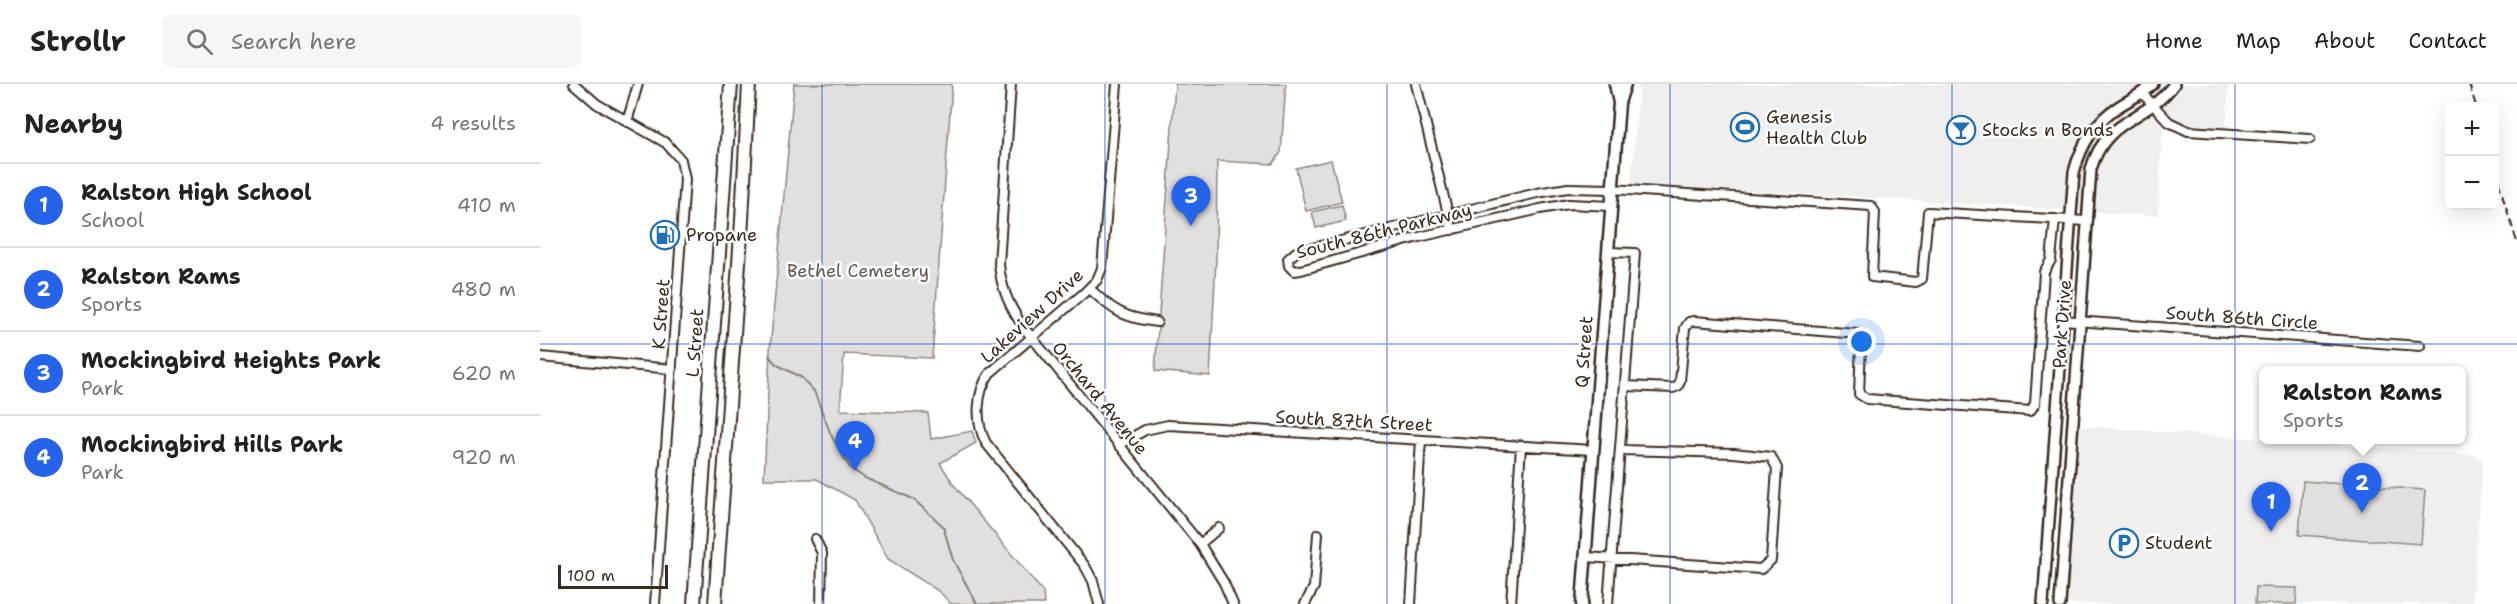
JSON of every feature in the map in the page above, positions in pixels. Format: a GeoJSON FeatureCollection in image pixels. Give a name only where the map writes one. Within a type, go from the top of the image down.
{"type":"FeatureCollection","features":[{"type":"Feature","properties":{"kind":"main road","name":"L Street"},"geometry":{"type":"LineString","coordinates":[[694,604],[731,84]]}},
{"type":"Feature","properties":{"kind":"main road"},"geometry":{"type":"LineString","coordinates":[[715,604],[742,220],[748,84]]}},
{"type":"Feature","properties":{"kind":"main road","name":"Q Street"},"geometry":{"type":"LineString","coordinates":[[1615,84],[1619,103]]}},
{"type":"Feature","properties":{"kind":"main road","name":"Q Street"},"geometry":{"type":"LineString","coordinates":[[1582,604],[1619,103],[1625,84]]}},
{"type":"Feature","properties":{"kind":"street","name":"K Street"},"geometry":{"type":"LineString","coordinates":[[574,84],[597,104],[672,148],[681,160],[685,179],[655,604]]}},
{"type":"Feature","properties":{"kind":"street"},"geometry":{"type":"LineString","coordinates":[[627,122],[638,84]]}},
{"type":"Feature","properties":{"kind":"street","name":"Orchard Avenue"},"geometry":{"type":"LineString","coordinates":[[1011,84],[999,264],[1001,283],[1008,301],[1031,337],[1200,544],[1224,583],[1233,604]]}},
{"type":"Feature","properties":{"kind":"street","name":"Lakeview Drive"},"geometry":{"type":"LineString","coordinates":[[1099,604],[1093,581],[1085,566],[986,442],[980,424],[979,408],[984,381],[998,364],[1097,280],[1104,259],[1118,84]]}},
{"type":"Feature","properties":{"kind":"street"},"geometry":{"type":"LineString","coordinates":[[1416,84],[1450,214],[1452,230]]}},
{"type":"Feature","properties":{"kind":"street","name":"Park Drive"},"geometry":{"type":"LineString","coordinates":[[2043,604],[2074,172],[2088,137],[2106,115],[2153,84]]}},
{"type":"Feature","properties":{"kind":"street","name":"Park Drive"},"geometry":{"type":"LineString","coordinates":[[2060,604],[2091,169],[2101,145],[2112,131],[2163,96],[2174,84]]}},
{"type":"Feature","properties":{"kind":"street"},"geometry":{"type":"LineString","coordinates":[[2142,93],[2151,105],[2174,126],[2188,131],[2310,139]]}},
{"type":"Feature","properties":{"kind":"street","name":"South 86th Parkway"},"geometry":{"type":"LineString","coordinates":[[1611,206],[1569,204],[1416,238],[1294,271],[1289,266],[1288,259],[1296,252],[1523,196],[1568,188],[1871,206],[1875,208],[1872,278],[1921,281],[1928,212],[2055,219]]}},
{"type":"Feature","properties":{"kind":"street"},"geometry":{"type":"LineString","coordinates":[[1579,205],[1580,189]]}},
{"type":"Feature","properties":{"kind":"street"},"geometry":{"type":"LineString","coordinates":[[1523,196],[1527,212]]}},
{"type":"Feature","properties":{"kind":"street"},"geometry":{"type":"LineString","coordinates":[[1625,386],[1673,388],[1678,386],[1685,328],[1689,322],[1694,321],[1854,333],[1859,336],[1861,344],[1860,396],[1867,399],[1927,405],[2027,412],[2032,409],[2036,393],[2044,272],[2051,260],[2055,219],[2086,221]]}},
{"type":"Feature","properties":{"kind":"street"},"geometry":{"type":"LineString","coordinates":[[1410,224],[1416,238]]}},
{"type":"Feature","properties":{"kind":"street"},"geometry":{"type":"LineString","coordinates":[[1332,243],[1336,259]]}},
{"type":"Feature","properties":{"kind":"street"},"geometry":{"type":"LineString","coordinates":[[1608,252],[1635,253],[1608,604]]}},
{"type":"Feature","properties":{"kind":"street"},"geometry":{"type":"LineString","coordinates":[[1089,288],[1119,314],[1134,319],[1157,322]]}},
{"type":"Feature","properties":{"kind":"street","name":"South 86th Circle"},"geometry":{"type":"LineString","coordinates":[[2062,320],[2420,346]]}},
{"type":"Feature","properties":{"kind":"street"},"geometry":{"type":"LineString","coordinates":[[540,357],[672,369]]}},
{"type":"Feature","properties":{"kind":"street","name":"South 87th Street"},"geometry":{"type":"LineString","coordinates":[[1119,445],[1145,430],[1168,425],[1593,450]]}},
{"type":"Feature","properties":{"kind":"street"},"geometry":{"type":"LineString","coordinates":[[1411,604],[1421,440]]}},
{"type":"Feature","properties":{"kind":"street"},"geometry":{"type":"LineString","coordinates":[[1511,604],[1521,446]]}},
{"type":"Feature","properties":{"kind":"street"},"geometry":{"type":"LineString","coordinates":[[1586,557],[1761,569],[1771,560],[1777,468],[1775,460],[1767,455],[1621,450]]}},
{"type":"Feature","properties":{"kind":"street"},"geometry":{"type":"LineString","coordinates":[[1200,544],[1219,528]]}},
{"type":"Feature","properties":{"kind":"street"},"geometry":{"type":"LineString","coordinates":[[1305,604],[1314,587],[1318,534]]}},
{"type":"Feature","properties":{"kind":"street"},"geometry":{"type":"LineString","coordinates":[[814,539],[822,553],[821,604]]}},
{"type":"Feature","properties":{"kind":"shaded area"},"geometry":{"type":"Polygon","coordinates":[[[1639,84],[2229,84],[2226,129],[2163,126],[2158,216],[1631,185],[1639,84]]]}},
{"type":"Feature","properties":{"kind":"shaded area"},"geometry":{"type":"Polygon","coordinates":[[[2072,425],[2259,439],[2259,444],[2326,444],[2473,455],[2483,460],[2472,604],[2060,604],[2072,425]]]}},
{"type":"Feature","properties":{"kind":"green space","name":"Bethel Cemetery"},"geometry":{"type":"Polygon","coordinates":[[[794,84],[952,84],[932,358],[844,354],[840,410],[928,413],[931,439],[972,431],[976,443],[940,463],[954,485],[1043,592],[1044,604],[951,604],[940,592],[888,559],[855,500],[817,479],[764,479],[770,350],[794,84]]]}},
{"type":"Feature","properties":{"kind":"green space"},"geometry":{"type":"Polygon","coordinates":[[[1175,84],[1286,84],[1281,152],[1273,164],[1217,161],[1216,260],[1210,376],[1155,371],[1175,84]]]}},
{"type":"Feature","properties":{"kind":"green space"},"geometry":{"type":"Polygon","coordinates":[[[1331,160],[1342,202],[1306,211],[1296,168],[1331,160]]]}},
{"type":"Feature","properties":{"kind":"green space"},"geometry":{"type":"Polygon","coordinates":[[[1342,205],[1346,221],[1316,228],[1312,212],[1342,205]]]}},
{"type":"Feature","properties":{"kind":"green space"},"geometry":{"type":"Polygon","coordinates":[[[2303,481],[2425,490],[2421,544],[2299,535],[2303,481]]]}},
{"type":"Feature","properties":{"kind":"green space"},"geometry":{"type":"Polygon","coordinates":[[[2256,587],[2297,588],[2296,604],[2255,604],[2256,587]]]}},
{"type":"Feature","properties":{"kind":"waterway"},"geometry":{"type":"LineString","coordinates":[[769,356],[776,364],[802,378],[814,391],[831,435],[850,468],[865,478],[913,499],[943,526],[953,560],[977,604]]}},
{"type":"Feature","properties":{"kind":"railway"},"geometry":{"type":"LineString","coordinates":[[2469,84],[2475,102]]}},
{"type":"Feature","properties":{"kind":"railway"},"geometry":{"type":"LineString","coordinates":[[2499,184],[2517,242]]}},
{"type":"Feature","properties":{"kind":"place","name":"Genesis Health Club"},"geometry":{"type":"Point","coordinates":[1745,127]}},
{"type":"Feature","properties":{"kind":"place","name":"Stocks n Bonds"},"geometry":{"type":"Point","coordinates":[1961,130]}},
{"type":"Feature","properties":{"kind":"place","name":"Mockingbird Heights Park"},"geometry":{"type":"Point","coordinates":[1191,226]}},
{"type":"Feature","properties":{"kind":"place","name":"Propane"},"geometry":{"type":"Point","coordinates":[665,235]}},
{"type":"Feature","properties":{"kind":"place","name":"Mockingbird Hills Park"},"geometry":{"type":"Point","coordinates":[855,471]}},
{"type":"Feature","properties":{"kind":"place","name":"Ralston Rams"},"geometry":{"type":"Point","coordinates":[2362,513]}},
{"type":"Feature","properties":{"kind":"place","name":"Ralston High School"},"geometry":{"type":"Point","coordinates":[2271,532]}},
{"type":"Feature","properties":{"kind":"place","name":"Student"},"geometry":{"type":"Point","coordinates":[2124,543]}}]}
